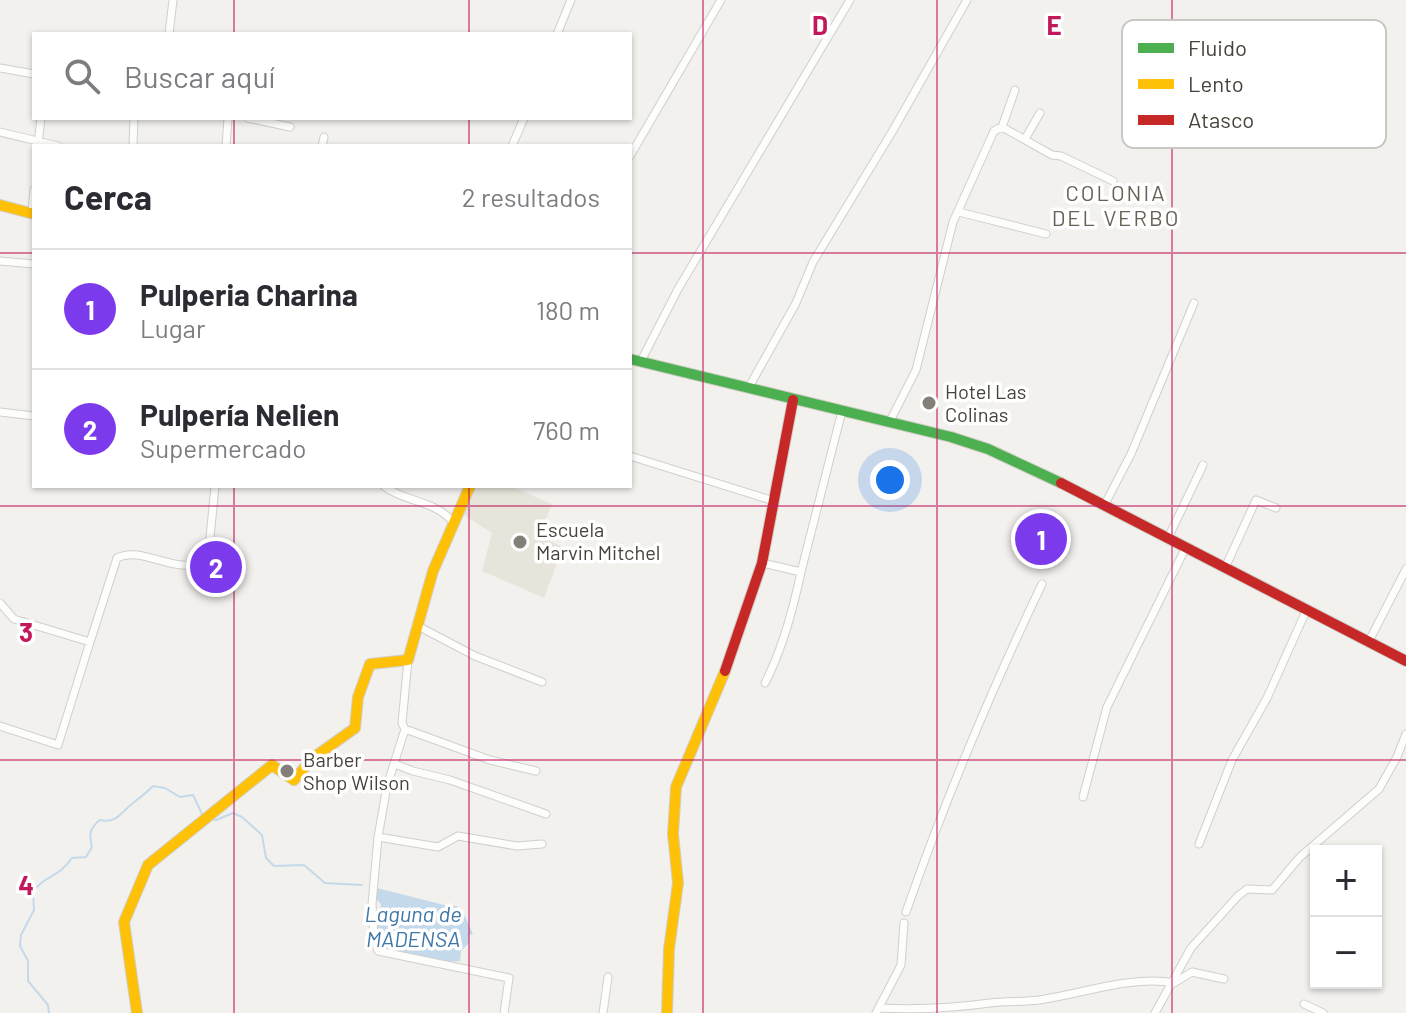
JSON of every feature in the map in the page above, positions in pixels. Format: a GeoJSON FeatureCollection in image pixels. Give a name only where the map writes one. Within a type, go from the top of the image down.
{"type":"FeatureCollection","features":[{"type":"Feature","properties":{"kind":"main road"},"geometry":{"type":"LineString","coordinates":[[0,205],[32,214]]}},
{"type":"Feature","properties":{"kind":"main road"},"geometry":{"type":"LineString","coordinates":[[635,360],[951,437],[988,449],[1105,504],[1406,661]]}},
{"type":"Feature","properties":{"kind":"main road"},"geometry":{"type":"LineString","coordinates":[[667,1013],[669,949],[678,883],[673,834],[676,787],[735,648],[762,563],[793,400]]}},
{"type":"Feature","properties":{"kind":"main road"},"geometry":{"type":"LineString","coordinates":[[137,1013],[124,922],[148,865],[272,765],[294,780],[313,758],[355,728],[358,697],[370,664],[408,660],[416,625],[452,521],[469,488]]}},
{"type":"Feature","properties":{"kind":"street"},"geometry":{"type":"LineString","coordinates":[[169,32],[173,0]]}},
{"type":"Feature","properties":{"kind":"street"},"geometry":{"type":"LineString","coordinates":[[558,32],[571,0]]}},
{"type":"Feature","properties":{"kind":"street"},"geometry":{"type":"LineString","coordinates":[[632,153],[721,0]]}},
{"type":"Feature","properties":{"kind":"street"},"geometry":{"type":"LineString","coordinates":[[635,360],[850,0]]}},
{"type":"Feature","properties":{"kind":"street"},"geometry":{"type":"LineString","coordinates":[[749,387],[796,303],[813,262],[967,0]]}},
{"type":"Feature","properties":{"kind":"street"},"geometry":{"type":"LineString","coordinates":[[0,68],[32,74]]}},
{"type":"Feature","properties":{"kind":"street"},"geometry":{"type":"LineString","coordinates":[[889,423],[916,370],[953,222],[994,131],[1002,127],[1015,90]]}},
{"type":"Feature","properties":{"kind":"street"},"geometry":{"type":"LineString","coordinates":[[1025,139],[1040,113]]}},
{"type":"Feature","properties":{"kind":"street"},"geometry":{"type":"LineString","coordinates":[[0,132],[38,144],[41,120]]}},
{"type":"Feature","properties":{"kind":"street"},"geometry":{"type":"LineString","coordinates":[[133,144],[134,120]]}},
{"type":"Feature","properties":{"kind":"street"},"geometry":{"type":"LineString","coordinates":[[226,144],[228,120]]}},
{"type":"Feature","properties":{"kind":"street"},"geometry":{"type":"LineString","coordinates":[[257,120],[290,127]]}},
{"type":"Feature","properties":{"kind":"street"},"geometry":{"type":"LineString","coordinates":[[513,144],[523,120]]}},
{"type":"Feature","properties":{"kind":"street"},"geometry":{"type":"LineString","coordinates":[[1002,127],[1052,155],[1061,156],[1113,181]]}},
{"type":"Feature","properties":{"kind":"street"},"geometry":{"type":"LineString","coordinates":[[959,212],[1046,234]]}},
{"type":"Feature","properties":{"kind":"street"},"geometry":{"type":"LineString","coordinates":[[0,261],[32,264]]}},
{"type":"Feature","properties":{"kind":"street"},"geometry":{"type":"LineString","coordinates":[[1105,504],[1131,454],[1194,303]]}},
{"type":"Feature","properties":{"kind":"street"},"geometry":{"type":"LineString","coordinates":[[765,683],[776,661],[793,609],[842,411]]}},
{"type":"Feature","properties":{"kind":"street"},"geometry":{"type":"LineString","coordinates":[[0,412],[32,416]]}},
{"type":"Feature","properties":{"kind":"street"},"geometry":{"type":"LineString","coordinates":[[632,457],[774,501]]}},
{"type":"Feature","properties":{"kind":"street"},"geometry":{"type":"LineString","coordinates":[[1168,538],[1203,465]]}},
{"type":"Feature","properties":{"kind":"street"},"geometry":{"type":"LineString","coordinates":[[0,726],[58,745],[117,558],[126,554],[174,564],[204,562],[208,558],[215,488]]}},
{"type":"Feature","properties":{"kind":"street"},"geometry":{"type":"LineString","coordinates":[[386,488],[394,495],[441,511],[452,521]]}},
{"type":"Feature","properties":{"kind":"street"},"geometry":{"type":"LineString","coordinates":[[1225,568],[1256,500],[1276,508]]}},
{"type":"Feature","properties":{"kind":"street"},"geometry":{"type":"LineString","coordinates":[[1083,797],[1107,707],[1186,547]]}},
{"type":"Feature","properties":{"kind":"street"},"geometry":{"type":"LineString","coordinates":[[762,563],[801,572]]}},
{"type":"Feature","properties":{"kind":"street"},"geometry":{"type":"LineString","coordinates":[[1368,643],[1406,569]]}},
{"type":"Feature","properties":{"kind":"street"},"geometry":{"type":"LineString","coordinates":[[906,912],[942,811],[1009,652],[1042,584]]}},
{"type":"Feature","properties":{"kind":"street"},"geometry":{"type":"LineString","coordinates":[[0,603],[14,619],[90,642]]}},
{"type":"Feature","properties":{"kind":"street"},"geometry":{"type":"LineString","coordinates":[[1199,844],[1232,760],[1267,698],[1306,611]]}},
{"type":"Feature","properties":{"kind":"street"},"geometry":{"type":"LineString","coordinates":[[416,625],[475,656],[542,682]]}},
{"type":"Feature","properties":{"kind":"street"},"geometry":{"type":"LineString","coordinates":[[408,660],[402,723],[405,729],[387,786],[378,837],[372,904],[374,938],[378,951],[509,978],[504,1013]]}},
{"type":"Feature","properties":{"kind":"street"},"geometry":{"type":"LineString","coordinates":[[405,729],[490,760],[536,771]]}},
{"type":"Feature","properties":{"kind":"street"},"geometry":{"type":"LineString","coordinates":[[1155,1013],[1191,948],[1238,896],[1247,889],[1272,890],[1300,857],[1379,789],[1406,734]]}},
{"type":"Feature","properties":{"kind":"street"},"geometry":{"type":"LineString","coordinates":[[395,764],[546,814]]}},
{"type":"Feature","properties":{"kind":"street"},"geometry":{"type":"LineString","coordinates":[[378,837],[438,847],[458,836],[517,846],[542,844]]}},
{"type":"Feature","properties":{"kind":"street"},"geometry":{"type":"LineString","coordinates":[[904,923],[901,965],[878,1011],[928,1011],[941,1006],[968,1007],[1041,1000],[1066,993],[1158,980],[1174,983],[1192,972],[1224,979]]}},
{"type":"Feature","properties":{"kind":"street"},"geometry":{"type":"LineString","coordinates":[[603,1013],[608,977]]}},
{"type":"Feature","properties":{"kind":"street"},"geometry":{"type":"LineString","coordinates":[[1304,1004],[1323,1013]]}},
{"type":"Feature","properties":{"kind":"shaded area","name":"Escuela Marvin Mitchel"},"geometry":{"type":"Polygon","coordinates":[[[474,488],[515,488],[552,504],[539,536],[563,547],[544,598],[482,571],[492,533],[462,514],[474,488]]]}},
{"type":"Feature","properties":{"kind":"water","name":"Laguna de MADENSA"},"geometry":{"type":"Polygon","coordinates":[[[377,888],[457,906],[473,934],[469,935],[469,943],[461,951],[460,961],[447,962],[382,947],[377,931],[381,904],[375,898],[377,888]]]}},
{"type":"Feature","properties":{"kind":"waterway"},"geometry":{"type":"LineString","coordinates":[[49,1013],[48,1005],[28,981],[28,961],[20,946],[21,935],[34,910],[33,891],[72,858],[86,857],[92,847],[91,832],[96,823],[115,819],[153,786],[165,788],[180,797],[193,795],[202,814]]}},
{"type":"Feature","properties":{"kind":"waterway"},"geometry":{"type":"LineString","coordinates":[[210,819],[216,820],[233,813],[242,817],[262,835],[266,858],[274,866],[304,865],[325,883],[362,885]]}},
{"type":"Feature","properties":{"kind":"traffic: fast"},"geometry":{"type":"LineString","coordinates":[[632,359],[951,437],[988,449],[1061,483]]}},
{"type":"Feature","properties":{"kind":"traffic: slow"},"geometry":{"type":"LineString","coordinates":[[0,205],[32,213]]}},
{"type":"Feature","properties":{"kind":"traffic: slow"},"geometry":{"type":"LineString","coordinates":[[137,1013],[124,922],[148,865],[272,765],[294,780],[313,758],[355,728],[358,697],[370,664],[408,660],[433,571],[469,488]]}},
{"type":"Feature","properties":{"kind":"traffic: slow"},"geometry":{"type":"LineString","coordinates":[[667,1013],[669,949],[678,883],[673,834],[676,787],[725,671]]}},
{"type":"Feature","properties":{"kind":"traffic: jam"},"geometry":{"type":"LineString","coordinates":[[725,671],[762,563],[793,400]]}},
{"type":"Feature","properties":{"kind":"traffic: jam"},"geometry":{"type":"LineString","coordinates":[[1061,483],[1406,661]]}},
{"type":"Feature","properties":{"kind":"place","name":"Hotel Las Colinas"},"geometry":{"type":"Point","coordinates":[929,403]}},
{"type":"Feature","properties":{"kind":"place","name":"Pulperia Charina"},"geometry":{"type":"Point","coordinates":[1041,539]}},
{"type":"Feature","properties":{"kind":"place","name":"Escuela Marvin Mitchel"},"geometry":{"type":"Point","coordinates":[520,542]}},
{"type":"Feature","properties":{"kind":"place","name":"Pulpería Nelien"},"geometry":{"type":"Point","coordinates":[216,567]}},
{"type":"Feature","properties":{"kind":"place","name":"Barber Shop Wilson"},"geometry":{"type":"Point","coordinates":[287,771]}},
{"type":"Feature","properties":{"kind":"district","name":"COLONIA DEL VERBO"},"geometry":{"type":"Point","coordinates":[1116,206]}}]}
